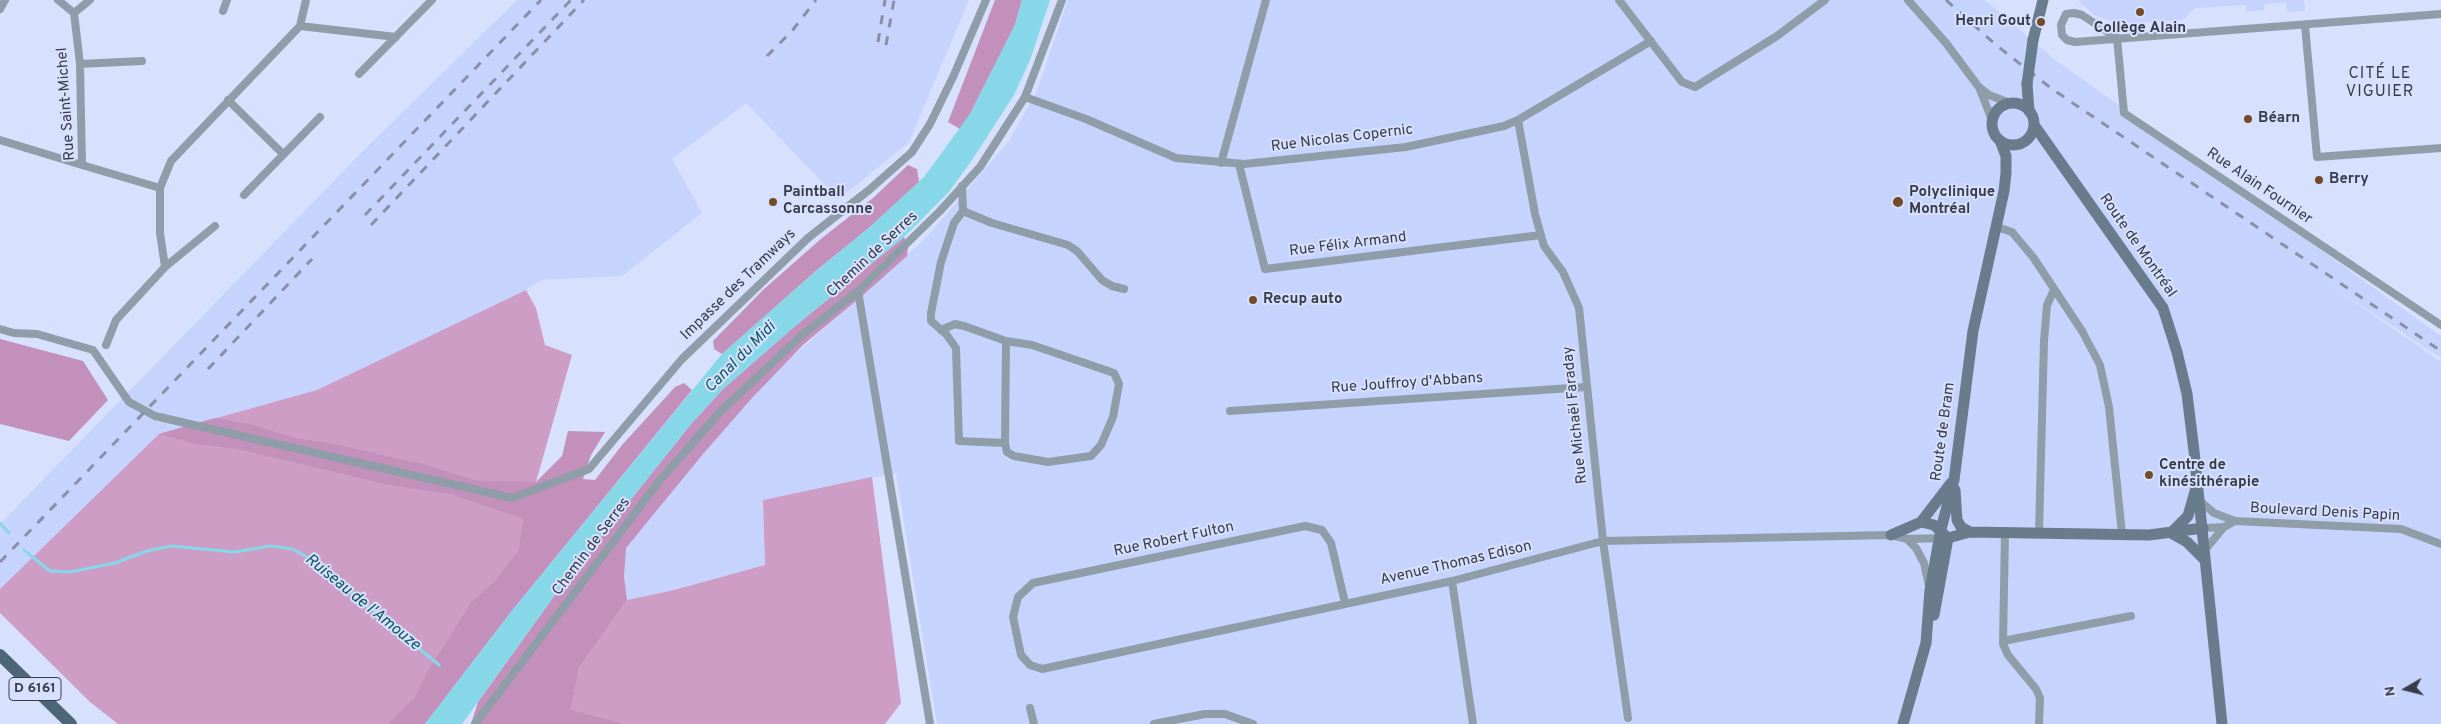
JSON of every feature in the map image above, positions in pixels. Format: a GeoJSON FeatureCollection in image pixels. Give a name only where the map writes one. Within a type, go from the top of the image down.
{"type":"FeatureCollection","features":[{"type":"Feature","properties":{"kind":"main road"},"geometry":{"type":"LineString","coordinates":[[2027,84],[2013,103],[1998,108],[1992,120],[1992,130],[2001,143],[2014,146],[2026,142],[2034,125],[2029,111],[2027,84],[2043,0]]}},
{"type":"Feature","properties":{"kind":"main road"},"geometry":{"type":"LineString","coordinates":[[2013,103],[2029,111]]}},
{"type":"Feature","properties":{"kind":"main road","name":"Route de Montréal"},"geometry":{"type":"LineString","coordinates":[[2034,125],[2163,308],[2177,352],[2187,394],[2203,528],[2204,555],[2222,724]]}},
{"type":"Feature","properties":{"kind":"main road","name":"Route de Bram"},"geometry":{"type":"LineString","coordinates":[[1902,724],[1926,643],[1930,590],[1954,480],[1974,331],[1997,227],[2006,173],[2006,156],[2001,143]]}},
{"type":"Feature","properties":{"kind":"main road"},"geometry":{"type":"LineString","coordinates":[[1891,535],[1921,522],[1954,480]]}},
{"type":"Feature","properties":{"kind":"main road"},"geometry":{"type":"LineString","coordinates":[[1954,480],[1957,520],[1962,527],[1970,532]]}},
{"type":"Feature","properties":{"kind":"main road"},"geometry":{"type":"LineString","coordinates":[[2170,533],[2188,516],[2197,484]]}},
{"type":"Feature","properties":{"kind":"main road"},"geometry":{"type":"LineString","coordinates":[[1921,522],[1934,525],[1943,535],[1936,606],[1926,643]]}},
{"type":"Feature","properties":{"kind":"main road"},"geometry":{"type":"LineString","coordinates":[[1943,535],[1970,532],[2170,533],[2203,528]]}},
{"type":"Feature","properties":{"kind":"main road"},"geometry":{"type":"LineString","coordinates":[[2170,533],[2187,542],[2204,555]]}},
{"type":"Feature","properties":{"kind":"main road","name":"D 6161"},"geometry":{"type":"LineString","coordinates":[[0,655],[71,724]]}},
{"type":"Feature","properties":{"kind":"street"},"geometry":{"type":"LineString","coordinates":[[0,9],[5,0]]}},
{"type":"Feature","properties":{"kind":"street"},"geometry":{"type":"LineString","coordinates":[[58,0],[74,13],[90,0]]}},
{"type":"Feature","properties":{"kind":"street"},"geometry":{"type":"LineString","coordinates":[[223,11],[227,0]]}},
{"type":"Feature","properties":{"kind":"street"},"geometry":{"type":"LineString","coordinates":[[165,268],[160,233],[160,188],[170,161],[300,26],[306,0]]}},
{"type":"Feature","properties":{"kind":"street"},"geometry":{"type":"LineString","coordinates":[[359,74],[432,0]]}},
{"type":"Feature","properties":{"kind":"street","name":"Impasse des Tramways"},"geometry":{"type":"LineString","coordinates":[[0,329],[14,333],[37,334],[93,350],[129,402],[155,416],[512,498],[589,469],[682,359],[808,238],[866,192],[912,152],[930,124],[953,78],[986,0]]}},
{"type":"Feature","properties":{"kind":"street","name":"Chemin de Serres"},"geometry":{"type":"LineString","coordinates":[[475,724],[660,480],[720,412],[802,335],[858,291],[980,167],[1025,96],[1062,0]]}},
{"type":"Feature","properties":{"kind":"street"},"geometry":{"type":"LineString","coordinates":[[1221,163],[1266,0]]}},
{"type":"Feature","properties":{"kind":"street"},"geometry":{"type":"LineString","coordinates":[[1619,0],[1682,82],[1695,88],[1777,36],[1825,0]]}},
{"type":"Feature","properties":{"kind":"street"},"geometry":{"type":"LineString","coordinates":[[1908,0],[1946,43],[1978,86],[1989,95],[2013,103]]}},
{"type":"Feature","properties":{"kind":"street","name":"Rue Saint-Michel"},"geometry":{"type":"LineString","coordinates":[[74,13],[80,64],[82,165],[160,188]]}},
{"type":"Feature","properties":{"kind":"street"},"geometry":{"type":"LineString","coordinates":[[2117,38],[2082,15],[2074,13],[2066,14],[2061,25],[2062,36],[2067,40],[2075,42],[2441,14]]}},
{"type":"Feature","properties":{"kind":"street"},"geometry":{"type":"LineString","coordinates":[[2305,25],[2317,157],[2441,148]]}},
{"type":"Feature","properties":{"kind":"street"},"geometry":{"type":"LineString","coordinates":[[300,26],[396,37]]}},
{"type":"Feature","properties":{"kind":"street","name":"Rue Alain Fournier"},"geometry":{"type":"LineString","coordinates":[[2117,38],[2124,113],[2441,325]]}},
{"type":"Feature","properties":{"kind":"street","name":"Rue Nicolas Copernic"},"geometry":{"type":"LineString","coordinates":[[1025,96],[1132,138],[1176,158],[1240,164],[1406,147],[1504,126],[1518,120],[1651,41]]}},
{"type":"Feature","properties":{"kind":"street"},"geometry":{"type":"LineString","coordinates":[[80,64],[142,61]]}},
{"type":"Feature","properties":{"kind":"street"},"geometry":{"type":"LineString","coordinates":[[1978,86],[1992,120]]}},
{"type":"Feature","properties":{"kind":"street"},"geometry":{"type":"LineString","coordinates":[[228,100],[283,154]]}},
{"type":"Feature","properties":{"kind":"street"},"geometry":{"type":"LineString","coordinates":[[244,194],[320,117]]}},
{"type":"Feature","properties":{"kind":"street","name":"Rue Michaël Faraday"},"geometry":{"type":"LineString","coordinates":[[1518,120],[1535,214],[1544,246],[1563,272],[1579,308],[1604,541],[1628,718]]}},
{"type":"Feature","properties":{"kind":"street"},"geometry":{"type":"LineString","coordinates":[[0,140],[82,165]]}},
{"type":"Feature","properties":{"kind":"street","name":"Rue Félix Armand"},"geometry":{"type":"LineString","coordinates":[[1240,164],[1265,269],[1542,235]]}},
{"type":"Feature","properties":{"kind":"street"},"geometry":{"type":"LineString","coordinates":[[962,186],[963,211],[954,223],[940,262],[931,321],[953,341],[956,348],[959,441],[1005,443]]}},
{"type":"Feature","properties":{"kind":"street"},"geometry":{"type":"LineString","coordinates":[[963,211],[992,223],[1068,245],[1077,251],[1102,280],[1112,286],[1124,289]]}},
{"type":"Feature","properties":{"kind":"street"},"geometry":{"type":"LineString","coordinates":[[106,345],[116,320],[165,268],[216,226]]}},
{"type":"Feature","properties":{"kind":"street"},"geometry":{"type":"LineString","coordinates":[[1997,227],[2012,232],[2038,266],[2082,331],[2100,365],[2109,407],[2122,534]]}},
{"type":"Feature","properties":{"kind":"street"},"geometry":{"type":"LineString","coordinates":[[2040,533],[2044,341],[2047,305],[2054,290]]}},
{"type":"Feature","properties":{"kind":"street"},"geometry":{"type":"LineString","coordinates":[[858,291],[930,724]]}},
{"type":"Feature","properties":{"kind":"street"},"geometry":{"type":"LineString","coordinates":[[941,330],[954,324],[1006,341],[1032,345],[1105,368],[1114,373],[1119,384],[1113,417],[1101,446],[1091,456],[1048,462],[1014,456],[1007,452],[1005,443],[1006,341]]}},
{"type":"Feature","properties":{"kind":"street","name":"Rue Jouffroy d'Abbans"},"geometry":{"type":"LineString","coordinates":[[1230,411],[1586,387]]}},
{"type":"Feature","properties":{"kind":"street","name":"Boulevard Denis Papin"},"geometry":{"type":"LineString","coordinates":[[2199,500],[2214,513],[2235,522],[2401,529],[2441,544]]}},
{"type":"Feature","properties":{"kind":"street","name":"Boulevard Denis Papin"},"geometry":{"type":"LineString","coordinates":[[2203,528],[2224,527],[2235,522]]}},
{"type":"Feature","properties":{"kind":"street","name":"Rue Robert Fulton"},"geometry":{"type":"LineString","coordinates":[[1021,655],[1013,617],[1018,597],[1033,583],[1305,526],[1322,530],[1332,542],[1345,603]]}},
{"type":"Feature","properties":{"kind":"street","name":"Boulevard Denis Papin"},"geometry":{"type":"LineString","coordinates":[[2204,555],[2224,527]]}},
{"type":"Feature","properties":{"kind":"street"},"geometry":{"type":"LineString","coordinates":[[2005,532],[2002,641],[2008,655],[2036,689],[2040,698],[2040,724]]}},
{"type":"Feature","properties":{"kind":"street","name":"Avenue Thomas Edison"},"geometry":{"type":"LineString","coordinates":[[1021,655],[1030,665],[1042,669],[1064,666],[1452,581],[1604,541],[1891,535],[1907,539],[1943,535]]}},
{"type":"Feature","properties":{"kind":"street"},"geometry":{"type":"LineString","coordinates":[[1907,539],[1916,548],[1924,563],[1930,590]]}},
{"type":"Feature","properties":{"kind":"street"},"geometry":{"type":"LineString","coordinates":[[1452,581],[1473,723],[1463,724]]}},
{"type":"Feature","properties":{"kind":"street"},"geometry":{"type":"LineString","coordinates":[[2002,641],[2131,616]]}},
{"type":"Feature","properties":{"kind":"street"},"geometry":{"type":"LineString","coordinates":[[1030,708],[1034,724]]}},
{"type":"Feature","properties":{"kind":"street"},"geometry":{"type":"LineString","coordinates":[[1154,724],[1205,714],[1225,714],[1253,724]]}},
{"type":"Feature","properties":{"kind":"shaded area"},"geometry":{"type":"Polygon","coordinates":[[[517,0],[969,0],[909,142],[839,199],[746,103],[672,159],[702,213],[622,276],[541,280],[526,290],[317,390],[159,434],[0,589],[0,524],[364,150],[517,0]]]}},
{"type":"Feature","properties":{"kind":"shaded area"},"geometry":{"type":"Polygon","coordinates":[[[995,0],[1022,0],[1015,25],[970,114],[960,129],[948,122],[995,0]]]}},
{"type":"Feature","properties":{"kind":"shaded area"},"geometry":{"type":"Polygon","coordinates":[[[1068,0],[1985,0],[2054,59],[2441,336],[2441,358],[2320,278],[2441,362],[2441,724],[937,724],[896,473],[763,500],[765,565],[674,590],[627,600],[621,545],[723,418],[925,239],[1009,141],[1037,91],[1068,0]]]}},
{"type":"Feature","properties":{"kind":"shaded area","name":"Collège Alain"},"geometry":{"type":"Polygon","coordinates":[[[2078,0],[2304,0],[2305,11],[2287,12],[2286,2],[2264,4],[2264,10],[2246,12],[2246,5],[2195,8],[2183,20],[2118,24],[2094,15],[2078,0]]]}},
{"type":"Feature","properties":{"kind":"shaded area"},"geometry":{"type":"Polygon","coordinates":[[[908,165],[917,169],[919,182],[870,227],[817,270],[722,354],[714,349],[713,341],[764,289],[822,238],[873,198],[908,165]]]}},
{"type":"Feature","properties":{"kind":"shaded area"},"geometry":{"type":"Polygon","coordinates":[[[904,237],[908,247],[907,256],[804,344],[752,398],[703,454],[626,548],[624,576],[627,600],[579,668],[571,710],[624,724],[471,724],[478,702],[557,592],[691,424],[723,389],[794,327],[904,237]]]}},
{"type":"Feature","properties":{"kind":"shaded area"},"geometry":{"type":"Polygon","coordinates":[[[526,290],[536,308],[545,345],[572,355],[534,489],[539,530],[419,692],[392,724],[118,724],[90,702],[0,613],[0,589],[159,434],[317,390],[526,290]]]}},
{"type":"Feature","properties":{"kind":"shaded area"},"geometry":{"type":"Polygon","coordinates":[[[0,339],[83,361],[108,400],[69,441],[0,424],[0,339]]]}},
{"type":"Feature","properties":{"kind":"shaded area"},"geometry":{"type":"Polygon","coordinates":[[[684,383],[692,390],[511,612],[425,724],[388,724],[415,697],[426,674],[471,603],[496,580],[519,550],[523,519],[451,494],[389,485],[238,449],[196,444],[159,434],[215,418],[250,424],[295,438],[334,444],[422,464],[478,481],[536,482],[562,456],[568,431],[605,432],[591,455],[583,479],[595,480],[622,445],[675,387],[684,383]]]}},
{"type":"Feature","properties":{"kind":"shaded area"},"geometry":{"type":"Polygon","coordinates":[[[872,477],[901,703],[885,724],[568,724],[579,668],[627,600],[674,590],[765,565],[763,500],[872,477]]]}},
{"type":"Feature","properties":{"kind":"water","name":"Canal du Midi"},"geometry":{"type":"Polygon","coordinates":[[[1022,0],[1050,0],[1030,60],[1014,95],[948,193],[904,237],[794,327],[723,389],[691,424],[557,592],[462,724],[425,724],[511,612],[722,354],[817,270],[870,227],[924,177],[970,114],[1015,25],[1022,0]]]}},
{"type":"Feature","properties":{"kind":"waterway","name":"Ruiseau de l'Amouze"},"geometry":{"type":"LineString","coordinates":[[0,523],[9,533]]}},
{"type":"Feature","properties":{"kind":"waterway","name":"Ruiseau de l'Amouze"},"geometry":{"type":"LineString","coordinates":[[24,550],[50,571],[70,572],[115,563],[147,551],[171,546],[235,552],[270,546],[293,549],[312,560],[439,665]]}},
{"type":"Feature","properties":{"kind":"railway"},"geometry":{"type":"LineString","coordinates":[[0,562],[541,0]]}},
{"type":"Feature","properties":{"kind":"railway"},"geometry":{"type":"LineString","coordinates":[[365,215],[571,0]]}},
{"type":"Feature","properties":{"kind":"railway"},"geometry":{"type":"LineString","coordinates":[[371,225],[584,0]]}},
{"type":"Feature","properties":{"kind":"railway"},"geometry":{"type":"LineString","coordinates":[[767,56],[792,31],[816,0]]}},
{"type":"Feature","properties":{"kind":"railway"},"geometry":{"type":"LineString","coordinates":[[878,42],[885,0]]}},
{"type":"Feature","properties":{"kind":"railway"},"geometry":{"type":"LineString","coordinates":[[886,45],[894,0]]}},
{"type":"Feature","properties":{"kind":"railway"},"geometry":{"type":"LineString","coordinates":[[1946,0],[1996,45],[2052,89],[2441,351]]}},
{"type":"Feature","properties":{"kind":"railway"},"geometry":{"type":"LineString","coordinates":[[208,369],[312,259]]}},
{"type":"Feature","properties":{"kind":"place","name":"Collège Alain"},"geometry":{"type":"Point","coordinates":[2140,12]}},
{"type":"Feature","properties":{"kind":"place","name":"Henri Gout"},"geometry":{"type":"Point","coordinates":[2041,22]}},
{"type":"Feature","properties":{"kind":"place","name":"Béarn"},"geometry":{"type":"Point","coordinates":[2248,119]}},
{"type":"Feature","properties":{"kind":"place","name":"Berry"},"geometry":{"type":"Point","coordinates":[2319,180]}},
{"type":"Feature","properties":{"kind":"place","name":"Paintball Carcassonne"},"geometry":{"type":"Point","coordinates":[773,202]}},
{"type":"Feature","properties":{"kind":"place","name":"Polyclinique Montréal"},"geometry":{"type":"Point","coordinates":[1898,202]}},
{"type":"Feature","properties":{"kind":"place","name":"Recup auto"},"geometry":{"type":"Point","coordinates":[1253,300]}},
{"type":"Feature","properties":{"kind":"place","name":"Centre de kinésithérapie"},"geometry":{"type":"Point","coordinates":[2149,475]}},
{"type":"Feature","properties":{"kind":"district","name":"CITÉ LE VIGUIER"},"geometry":{"type":"Point","coordinates":[2380,84]}}]}
